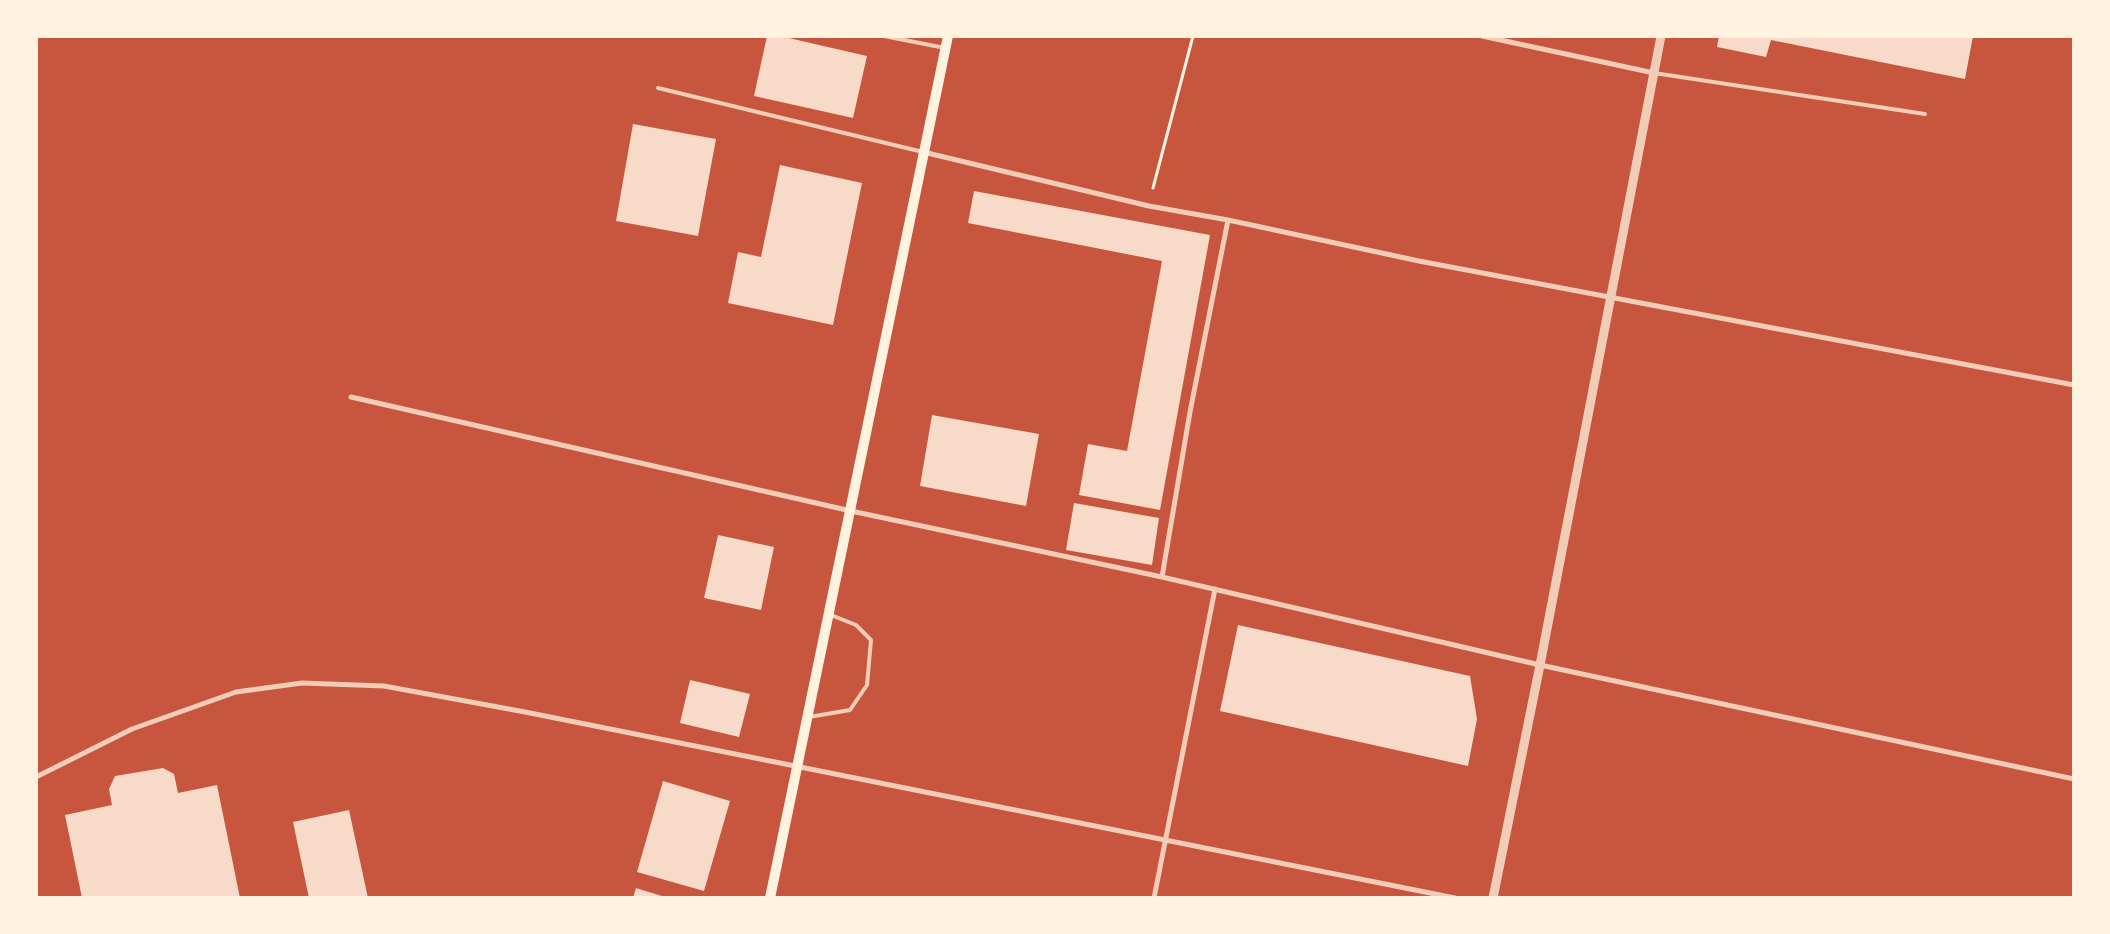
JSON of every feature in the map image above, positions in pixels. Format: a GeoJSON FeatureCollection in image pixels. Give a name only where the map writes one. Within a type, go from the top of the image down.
{"type":"FeatureCollection","features":[{"type":"Feature","properties":{"kind":"main road"},"geometry":{"type":"LineString","coordinates":[[770,898],[948,36]]}},
{"type":"Feature","properties":{"kind":"street"},"geometry":{"type":"LineString","coordinates":[[1482,36],[1654,73]]}},
{"type":"Feature","properties":{"kind":"street"},"geometry":{"type":"LineString","coordinates":[[1493,898],[1540,665],[1661,36]]}},
{"type":"Feature","properties":{"kind":"street"},"geometry":{"type":"LineString","coordinates":[[923,152],[1149,206],[1228,220],[1419,261],[2074,385]]}},
{"type":"Feature","properties":{"kind":"street"},"geometry":{"type":"LineString","coordinates":[[1162,577],[1190,412],[1228,220]]}},
{"type":"Feature","properties":{"kind":"street"},"geometry":{"type":"LineString","coordinates":[[351,397],[851,511],[1162,577],[1540,665],[2074,779]]}},
{"type":"Feature","properties":{"kind":"street"},"geometry":{"type":"LineString","coordinates":[[1154,898],[1215,589]]}},
{"type":"Feature","properties":{"kind":"street"},"geometry":{"type":"LineString","coordinates":[[36,777],[132,729],[236,692],[302,683],[384,686],[525,712],[1455,898]]}},
{"type":"Feature","properties":{"kind":"lane"},"geometry":{"type":"LineString","coordinates":[[884,36],[946,48]]}},
{"type":"Feature","properties":{"kind":"lane"},"geometry":{"type":"LineString","coordinates":[[1654,73],[1925,114]]}},
{"type":"Feature","properties":{"kind":"lane"},"geometry":{"type":"LineString","coordinates":[[658,88],[923,152]]}},
{"type":"Feature","properties":{"kind":"lane"},"geometry":{"type":"LineString","coordinates":[[806,718],[850,710],[867,685],[871,640],[856,624],[829,614]]}},
{"type":"Feature","properties":{"kind":"path"},"geometry":{"type":"LineString","coordinates":[[1149,206],[1193,36]]}},
{"type":"Feature","properties":{"kind":"building"},"geometry":{"type":"Polygon","coordinates":[[[767,36],[780,36],[867,56],[853,118],[754,96],[767,36]]]}},
{"type":"Feature","properties":{"kind":"building"},"geometry":{"type":"Polygon","coordinates":[[[1719,36],[1973,36],[1965,79],[1771,40],[1766,57],[1717,47],[1719,36]]]}},
{"type":"Feature","properties":{"kind":"building"},"geometry":{"type":"Polygon","coordinates":[[[633,124],[716,139],[698,236],[616,221],[633,124]]]}},
{"type":"Feature","properties":{"kind":"building"},"geometry":{"type":"Polygon","coordinates":[[[780,165],[862,183],[833,325],[728,303],[738,252],[761,257],[780,165]]]}},
{"type":"Feature","properties":{"kind":"building"},"geometry":{"type":"Polygon","coordinates":[[[974,191],[1210,235],[1160,510],[1079,495],[1088,444],[1127,451],[1162,261],[968,223],[974,191]]]}},
{"type":"Feature","properties":{"kind":"building"},"geometry":{"type":"Polygon","coordinates":[[[932,415],[1039,434],[1026,506],[920,486],[932,415]]]}},
{"type":"Feature","properties":{"kind":"building"},"geometry":{"type":"Polygon","coordinates":[[[1074,503],[1159,518],[1152,565],[1066,550],[1074,503]]]}},
{"type":"Feature","properties":{"kind":"building"},"geometry":{"type":"Polygon","coordinates":[[[718,535],[774,547],[761,610],[704,598],[718,535]]]}},
{"type":"Feature","properties":{"kind":"building"},"geometry":{"type":"Polygon","coordinates":[[[1238,625],[1470,676],[1477,719],[1468,766],[1220,711],[1238,625]]]}},
{"type":"Feature","properties":{"kind":"building"},"geometry":{"type":"Polygon","coordinates":[[[690,680],[750,694],[739,737],[680,723],[690,680]]]}},
{"type":"Feature","properties":{"kind":"building"},"geometry":{"type":"Polygon","coordinates":[[[163,768],[174,774],[178,793],[217,785],[240,898],[82,898],[65,815],[112,805],[109,789],[115,776],[163,768]]]}},
{"type":"Feature","properties":{"kind":"building"},"geometry":{"type":"Polygon","coordinates":[[[663,781],[730,801],[704,891],[637,872],[663,781]]]}},
{"type":"Feature","properties":{"kind":"building"},"geometry":{"type":"Polygon","coordinates":[[[349,810],[368,898],[309,898],[293,822],[349,810]]]}},
{"type":"Feature","properties":{"kind":"building"},"geometry":{"type":"Polygon","coordinates":[[[636,888],[665,897],[665,898],[633,898],[636,888]]]}}]}
